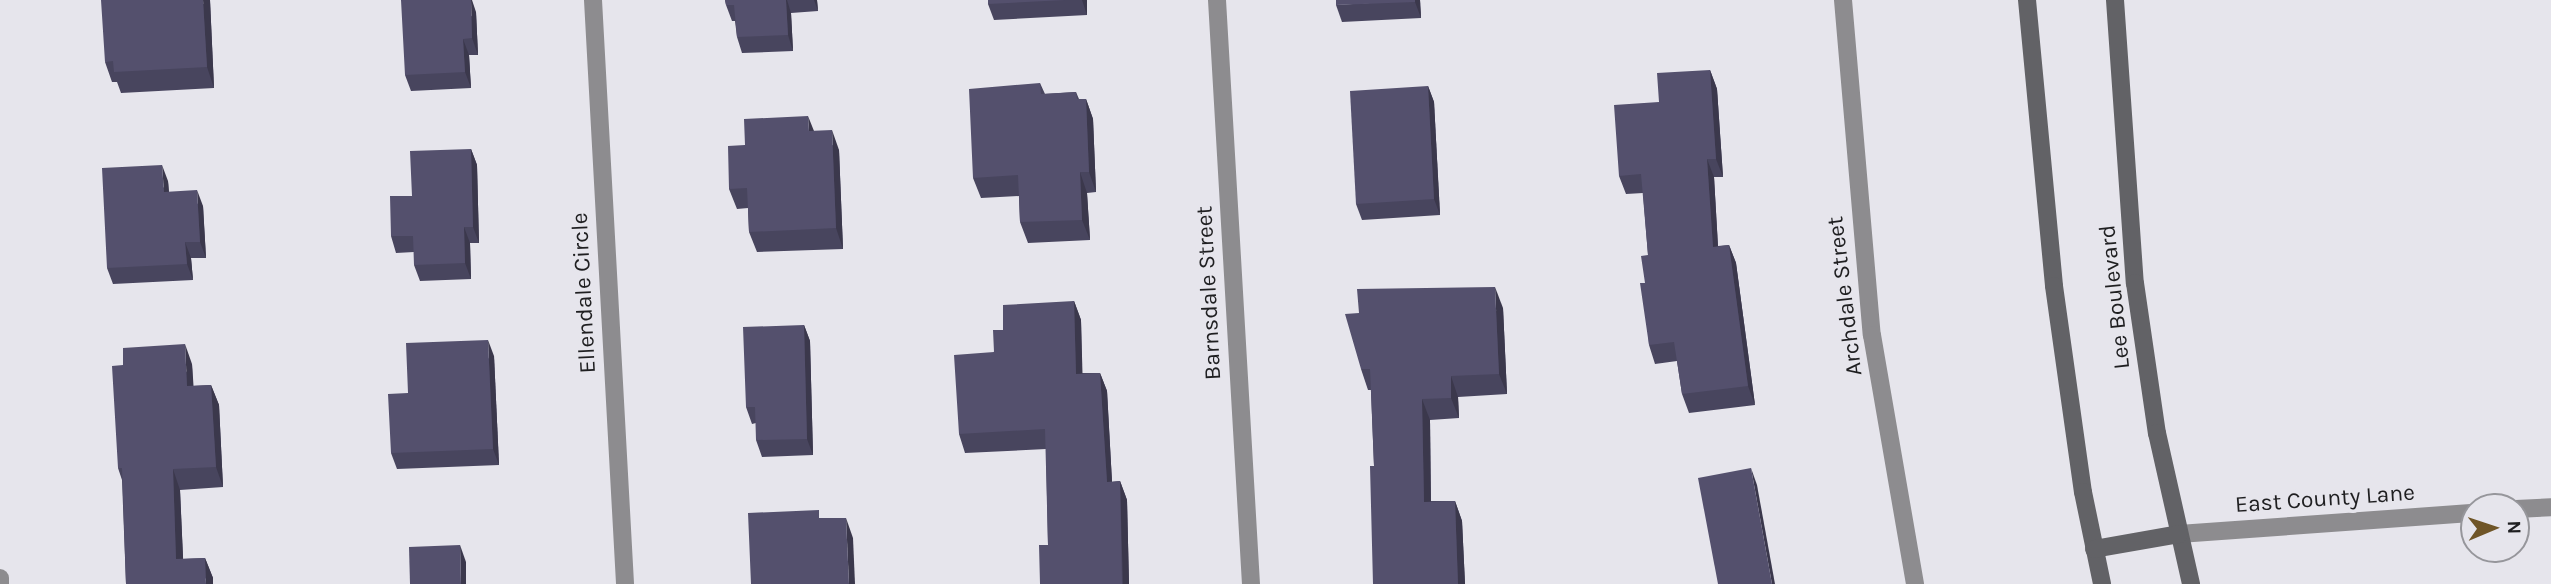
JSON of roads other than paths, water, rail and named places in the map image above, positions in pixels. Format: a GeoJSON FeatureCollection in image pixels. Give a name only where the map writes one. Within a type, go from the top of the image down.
{"type":"FeatureCollection","features":[{"type":"Feature","properties":{"kind":"main road"},"geometry":{"type":"LineString","coordinates":[[2027,0],[2054,286],[2094,549],[2102,584]]}},
{"type":"Feature","properties":{"kind":"main road","name":"Lee Boulevard"},"geometry":{"type":"LineString","coordinates":[[2115,0],[2135,283],[2157,433],[2192,584]]}},
{"type":"Feature","properties":{"kind":"main road"},"geometry":{"type":"LineString","coordinates":[[2094,549],[2179,534]]}},
{"type":"Feature","properties":{"kind":"street","name":"Ellendale Circle"},"geometry":{"type":"LineString","coordinates":[[593,0],[625,584]]}},
{"type":"Feature","properties":{"kind":"street","name":"Barnsdale Street"},"geometry":{"type":"LineString","coordinates":[[1217,0],[1251,584]]}},
{"type":"Feature","properties":{"kind":"street","name":"Archdale Street"},"geometry":{"type":"LineString","coordinates":[[1843,0],[1872,335],[1914,584]]}},
{"type":"Feature","properties":{"kind":"street"},"geometry":{"type":"LineString","coordinates":[[2530,508],[2551,507]]}},
{"type":"Feature","properties":{"kind":"street","name":"East County Lane"},"geometry":{"type":"LineString","coordinates":[[2179,534],[2460,514]]}},
{"type":"Feature","properties":{"kind":"street"},"geometry":{"type":"LineString","coordinates":[[0,578],[0,584]]}}]}
